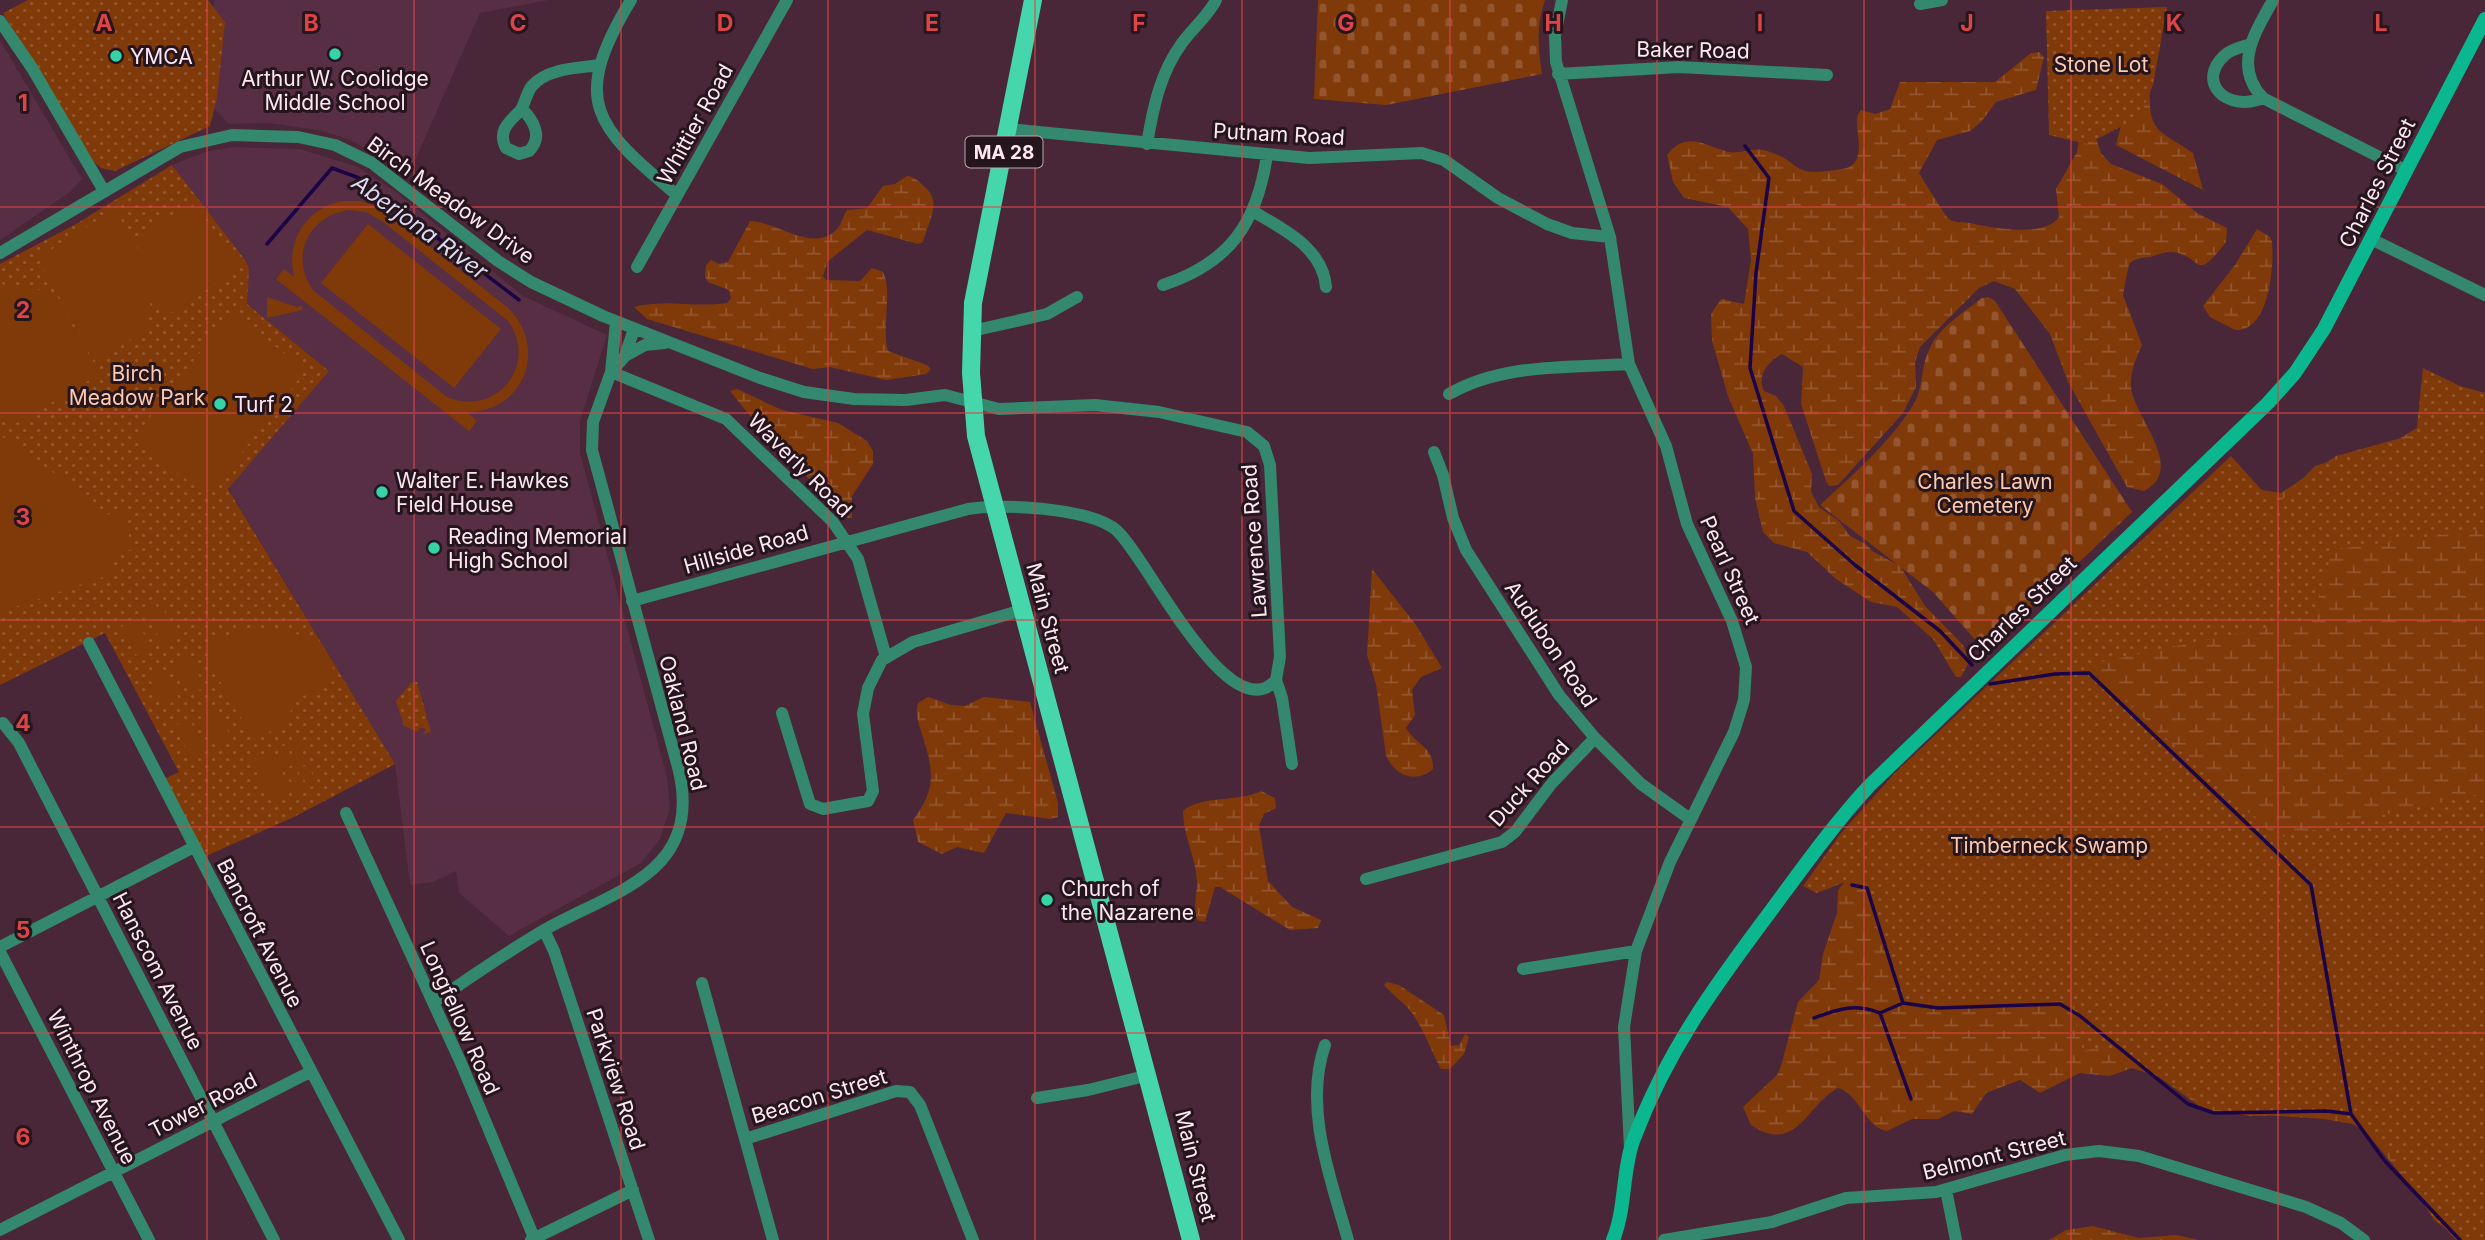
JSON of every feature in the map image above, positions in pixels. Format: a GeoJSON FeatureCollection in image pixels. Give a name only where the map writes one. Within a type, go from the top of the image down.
{"type":"FeatureCollection","features":[{"type":"Feature","properties":{"kind":"main road","name":"Main Street"},"geometry":{"type":"LineString","coordinates":[[1033,0],[1009,129],[978,270],[972,331],[972,403],[980,456],[993,507],[1149,1075],[1191,1240]]}},
{"type":"Feature","properties":{"kind":"street"},"geometry":{"type":"LineString","coordinates":[[631,0],[606,44],[600,65],[599,104],[610,133],[628,155],[677,195]]}},
{"type":"Feature","properties":{"kind":"street","name":"Whittier Road"},"geometry":{"type":"LineString","coordinates":[[637,267],[787,0]]}},
{"type":"Feature","properties":{"kind":"street"},"geometry":{"type":"LineString","coordinates":[[1147,145],[1155,100],[1164,75],[1180,45],[1216,0]]}},
{"type":"Feature","properties":{"kind":"street","name":"Pearl Street"},"geometry":{"type":"LineString","coordinates":[[1562,0],[1555,36],[1558,74],[1609,237],[1629,364],[1666,446],[1687,524],[1732,621],[1746,663],[1741,714],[1656,895],[1636,951],[1624,1027],[1630,1151]]}},
{"type":"Feature","properties":{"kind":"street"},"geometry":{"type":"LineString","coordinates":[[1920,4],[1942,0]]}},
{"type":"Feature","properties":{"kind":"street"},"geometry":{"type":"LineString","coordinates":[[2273,0],[2250,44],[2247,57],[2249,75],[2263,98],[2407,171]]}},
{"type":"Feature","properties":{"kind":"street","name":"Charles Street"},"geometry":{"type":"LineString","coordinates":[[1617,1239],[1630,1151],[1666,1066],[1688,1025],[1840,819],[1924,730],[2279,392],[2320,336],[2485,19]]}},
{"type":"Feature","properties":{"kind":"street"},"geometry":{"type":"LineString","coordinates":[[0,21],[32,68],[104,191]]}},
{"type":"Feature","properties":{"kind":"street"},"geometry":{"type":"LineString","coordinates":[[2250,44],[2225,55],[2216,70],[2216,86],[2222,97],[2233,102],[2245,103],[2263,98]]}},
{"type":"Feature","properties":{"kind":"street"},"geometry":{"type":"LineString","coordinates":[[522,109],[531,88],[546,76],[600,65]]}},
{"type":"Feature","properties":{"kind":"street","name":"Baker Road"},"geometry":{"type":"LineString","coordinates":[[1558,74],[1679,67],[1827,75]]}},
{"type":"Feature","properties":{"kind":"street","name":"Putnam Road"},"geometry":{"type":"LineString","coordinates":[[1009,129],[1147,145],[1325,159],[1402,152],[1429,154],[1444,160],[1498,198],[1547,224],[1572,233],[1609,237]]}},
{"type":"Feature","properties":{"kind":"street","name":"Birch Meadow Drive"},"geometry":{"type":"LineString","coordinates":[[0,253],[169,152],[202,141],[257,134],[323,142],[349,150],[383,170],[510,270],[634,329],[760,378],[820,395],[874,400],[945,395],[972,403]]}},
{"type":"Feature","properties":{"kind":"street"},"geometry":{"type":"LineString","coordinates":[[1163,285],[1185,277],[1215,259],[1235,240],[1254,212],[1267,155]]}},
{"type":"Feature","properties":{"kind":"street"},"geometry":{"type":"LineString","coordinates":[[1254,212],[1304,245],[1320,263],[1326,287]]}},
{"type":"Feature","properties":{"kind":"street"},"geometry":{"type":"LineString","coordinates":[[2371,239],[2485,295]]}},
{"type":"Feature","properties":{"kind":"street"},"geometry":{"type":"LineString","coordinates":[[972,331],[1047,314],[1077,297]]}},
{"type":"Feature","properties":{"kind":"street","name":"Oakland Road"},"geometry":{"type":"LineString","coordinates":[[434,1002],[544,930],[648,875],[671,849],[681,825],[684,806],[681,783],[592,443],[595,414],[611,372],[616,321]]}},
{"type":"Feature","properties":{"kind":"street","name":"Oakland Road"},"geometry":{"type":"LineString","coordinates":[[625,356],[634,329]]}},
{"type":"Feature","properties":{"kind":"street","name":"Oakland Road"},"geometry":{"type":"LineString","coordinates":[[611,372],[625,356],[645,345],[669,343]]}},
{"type":"Feature","properties":{"kind":"street"},"geometry":{"type":"LineString","coordinates":[[1449,394],[1475,380],[1502,373],[1629,364]]}},
{"type":"Feature","properties":{"kind":"street","name":"Waverly Road"},"geometry":{"type":"LineString","coordinates":[[611,372],[701,407],[733,425],[848,541],[860,567],[886,657]]}},
{"type":"Feature","properties":{"kind":"street","name":"Lawrence Road"},"geometry":{"type":"LineString","coordinates":[[972,403],[999,409],[1076,405],[1127,407],[1234,427],[1257,439],[1268,456],[1272,485],[1280,666],[1276,680],[1282,698],[1292,764]]}},
{"type":"Feature","properties":{"kind":"street","name":"Audubon Road"},"geometry":{"type":"LineString","coordinates":[[1434,452],[1445,480],[1453,518],[1466,550],[1559,695],[1595,738],[1641,784],[1690,819]]}},
{"type":"Feature","properties":{"kind":"street","name":"Hillside Road"},"geometry":{"type":"LineString","coordinates":[[632,601],[968,509],[993,507],[1063,513],[1109,525],[1127,542],[1186,629],[1219,671],[1236,684],[1248,688],[1265,687],[1276,680]]}},
{"type":"Feature","properties":{"kind":"street"},"geometry":{"type":"LineString","coordinates":[[782,713],[807,799],[815,807],[825,809],[868,801],[873,791],[863,710],[872,678],[886,657],[913,642],[1022,610]]}},
{"type":"Feature","properties":{"kind":"street","name":"Bancroft Avenue"},"geometry":{"type":"LineString","coordinates":[[89,643],[399,1240]]}},
{"type":"Feature","properties":{"kind":"street","name":"Hanscom Avenue"},"geometry":{"type":"LineString","coordinates":[[3,723],[19,743],[274,1240]]}},
{"type":"Feature","properties":{"kind":"street","name":"Duck Road"},"geometry":{"type":"LineString","coordinates":[[1366,879],[1502,842],[1515,832],[1552,783],[1595,738]]}},
{"type":"Feature","properties":{"kind":"street","name":"Longfellow Road"},"geometry":{"type":"LineString","coordinates":[[346,813],[434,1002],[533,1239]]}},
{"type":"Feature","properties":{"kind":"street"},"geometry":{"type":"LineString","coordinates":[[0,947],[194,847]]}},
{"type":"Feature","properties":{"kind":"street","name":"Parkview Road"},"geometry":{"type":"LineString","coordinates":[[544,930],[554,951],[649,1240]]}},
{"type":"Feature","properties":{"kind":"street"},"geometry":{"type":"LineString","coordinates":[[1523,969],[1636,951]]}},
{"type":"Feature","properties":{"kind":"street","name":"Winthrop Avenue"},"geometry":{"type":"LineString","coordinates":[[0,952],[149,1240]]}},
{"type":"Feature","properties":{"kind":"street"},"geometry":{"type":"LineString","coordinates":[[702,983],[773,1240]]}},
{"type":"Feature","properties":{"kind":"street"},"geometry":{"type":"LineString","coordinates":[[1325,1045],[1316,1079],[1316,1107],[1348,1240]]}},
{"type":"Feature","properties":{"kind":"street","name":"Tower Road"},"geometry":{"type":"LineString","coordinates":[[2,1231],[310,1072]]}},
{"type":"Feature","properties":{"kind":"street"},"geometry":{"type":"LineString","coordinates":[[1037,1098],[1088,1090],[1149,1075]]}},
{"type":"Feature","properties":{"kind":"street","name":"Beacon Street"},"geometry":{"type":"LineString","coordinates":[[745,1139],[896,1091],[910,1092],[920,1105],[972,1240]]}},
{"type":"Feature","properties":{"kind":"street","name":"Belmont Street"},"geometry":{"type":"LineString","coordinates":[[1664,1240],[1772,1222],[1846,1198],[1946,1190],[2065,1155],[2119,1152],[2316,1210],[2364,1240]]}},
{"type":"Feature","properties":{"kind":"street"},"geometry":{"type":"LineString","coordinates":[[533,1239],[633,1189]]}},
{"type":"Feature","properties":{"kind":"street"},"geometry":{"type":"LineString","coordinates":[[1946,1190],[1956,1240]]}},
{"type":"Feature","properties":{"kind":"shaded area","name":"Arthur W. Coolidge Middle School"},"geometry":{"type":"Polygon","coordinates":[[[214,0],[549,0],[480,13],[410,172],[348,139],[318,130],[268,123],[229,124],[202,96],[214,0]]]}},
{"type":"Feature","properties":{"kind":"shaded area"},"geometry":{"type":"Polygon","coordinates":[[[0,40],[82,179],[70,192],[0,240],[0,40]]]}},
{"type":"Feature","properties":{"kind":"shaded area","name":"Reading Memorial High School"},"geometry":{"type":"Polygon","coordinates":[[[233,147],[300,149],[358,167],[396,192],[523,296],[607,335],[580,421],[580,453],[667,777],[670,808],[660,839],[641,863],[509,936],[459,893],[456,871],[433,882],[410,885],[395,764],[228,488],[329,371],[247,304],[246,261],[172,165],[205,152],[233,147]]]}},
{"type":"Feature","properties":{"kind":"green space"},"geometry":{"type":"Polygon","coordinates":[[[28,0],[208,0],[225,22],[217,98],[210,126],[115,171],[101,168],[92,160],[3,13],[28,0]]]}},
{"type":"Feature","properties":{"kind":"green space"},"geometry":{"type":"Polygon","coordinates":[[[1318,0],[1545,0],[1539,37],[1542,74],[1386,105],[1314,99],[1318,0]]]}},
{"type":"Feature","properties":{"kind":"green space","name":"Stone Lot"},"geometry":{"type":"Polygon","coordinates":[[[2167,7],[2153,85],[2140,117],[2087,144],[2049,135],[2046,11],[2167,7]]]}},
{"type":"Feature","properties":{"kind":"green space"},"geometry":{"type":"Polygon","coordinates":[[[2039,52],[2044,57],[2036,90],[1996,102],[1982,121],[1970,131],[1937,140],[1919,173],[1943,212],[1951,220],[2004,229],[2042,228],[2059,217],[2056,189],[2077,152],[2079,141],[2095,135],[2101,153],[2111,164],[2162,184],[2197,213],[2227,228],[2226,242],[2203,265],[2172,252],[2138,259],[2129,264],[2123,295],[2142,345],[2132,371],[2131,387],[2160,456],[2161,469],[2156,481],[2144,491],[2127,487],[2068,382],[2050,334],[2015,289],[1994,281],[1979,288],[1920,347],[1915,362],[1916,387],[1903,413],[1838,485],[1829,486],[1826,481],[1801,404],[1803,367],[1782,354],[1768,364],[1762,380],[1764,391],[1776,396],[1784,406],[1812,474],[1811,492],[1819,507],[1839,521],[1850,536],[1900,566],[1925,606],[1963,645],[1969,662],[1961,677],[1956,677],[1933,639],[1897,607],[1871,602],[1836,579],[1807,552],[1774,543],[1763,532],[1755,498],[1753,454],[1728,396],[1712,341],[1711,314],[1721,299],[1744,304],[1751,260],[1748,229],[1728,207],[1684,198],[1673,182],[1667,155],[1681,143],[1694,141],[1730,152],[1767,151],[1810,172],[1844,169],[1858,157],[1858,114],[1861,110],[1875,114],[1890,109],[1900,82],[1995,82],[2031,53],[2039,52]]]}},
{"type":"Feature","properties":{"kind":"green space"},"geometry":{"type":"Polygon","coordinates":[[[2150,92],[2150,106],[2155,124],[2159,130],[2193,153],[2203,190],[2116,145],[2126,106],[2150,92]]]}},
{"type":"Feature","properties":{"kind":"green space","name":"Birch Meadow Park"},"geometry":{"type":"Polygon","coordinates":[[[172,165],[246,261],[249,270],[247,304],[329,371],[228,489],[395,764],[294,817],[206,856],[164,779],[179,772],[105,633],[0,685],[0,264],[76,224],[172,165]]]}},
{"type":"Feature","properties":{"kind":"green space"},"geometry":{"type":"Polygon","coordinates":[[[907,176],[926,188],[933,200],[932,214],[923,242],[918,244],[867,230],[828,261],[823,276],[826,280],[860,281],[872,268],[883,272],[887,290],[888,351],[927,365],[931,369],[926,374],[886,380],[830,367],[813,369],[647,319],[634,307],[727,303],[731,298],[729,290],[708,282],[705,277],[706,265],[711,260],[719,264],[728,262],[750,221],[807,238],[828,236],[839,227],[847,210],[867,208],[883,186],[895,184],[907,176]]]}},
{"type":"Feature","properties":{"kind":"green space"},"geometry":{"type":"Polygon","coordinates":[[[342,201],[361,201],[380,207],[507,307],[520,323],[527,340],[528,357],[524,374],[516,389],[504,401],[487,409],[467,412],[477,421],[469,431],[276,279],[284,269],[294,277],[293,251],[301,228],[318,211],[342,201]],[[348,210],[334,214],[313,230],[306,241],[303,265],[314,291],[447,397],[465,402],[482,400],[496,394],[508,383],[516,369],[519,354],[516,337],[508,321],[382,221],[366,212],[348,210]]]}},
{"type":"Feature","properties":{"kind":"green space"},"geometry":{"type":"Polygon","coordinates":[[[195,205],[238,263],[238,269],[171,313],[158,306],[151,298],[147,329],[96,363],[38,258],[115,209],[139,251],[146,227],[195,205]]]}},
{"type":"Feature","properties":{"kind":"green space"},"geometry":{"type":"Polygon","coordinates":[[[368,224],[501,329],[454,388],[321,283],[368,224]]]}},
{"type":"Feature","properties":{"kind":"green space"},"geometry":{"type":"Polygon","coordinates":[[[2257,229],[2270,237],[2272,242],[2272,266],[2267,296],[2256,320],[2247,328],[2235,330],[2210,317],[2203,306],[2235,265],[2257,229]]]}},
{"type":"Feature","properties":{"kind":"green space"},"geometry":{"type":"Polygon","coordinates":[[[0,284],[48,291],[63,310],[100,374],[17,423],[0,422],[0,284]]]}},
{"type":"Feature","properties":{"kind":"green space"},"geometry":{"type":"Polygon","coordinates":[[[267,297],[297,307],[302,305],[302,310],[267,318],[267,297]]]}},
{"type":"Feature","properties":{"kind":"green space","name":"Charles Lawn Cemetery"},"geometry":{"type":"Polygon","coordinates":[[[1988,297],[1995,301],[2132,512],[1985,651],[1933,592],[1820,505],[1869,459],[1903,420],[1916,400],[1926,357],[1938,335],[1967,309],[1982,298],[1988,297]]]}},
{"type":"Feature","properties":{"kind":"green space","name":"Turf 2"},"geometry":{"type":"Polygon","coordinates":[[[231,312],[306,370],[208,496],[133,439],[231,312]]]}},
{"type":"Feature","properties":{"kind":"green space","name":"Timberneck Swamp"},"geometry":{"type":"Polygon","coordinates":[[[2423,368],[2460,386],[2485,393],[2485,529],[2332,550],[2313,618],[2085,665],[2277,838],[2485,793],[2485,1240],[2462,1240],[2434,1220],[2390,1149],[2352,1120],[2338,1115],[2249,1116],[2231,1113],[2198,1101],[2116,1050],[2097,1048],[2083,1051],[2074,1015],[2075,1001],[1903,1004],[1863,875],[1817,893],[1803,886],[1842,832],[1895,773],[2231,456],[2276,506],[2315,466],[2416,436],[2423,368]]]}},
{"type":"Feature","properties":{"kind":"green space"},"geometry":{"type":"Polygon","coordinates":[[[737,389],[782,410],[838,423],[867,441],[873,451],[873,464],[852,496],[852,518],[846,518],[755,422],[730,391],[737,389]]]}},
{"type":"Feature","properties":{"kind":"green space","name":"Timberneck Swamp"},"geometry":{"type":"Polygon","coordinates":[[[2432,418],[2485,429],[2485,1240],[2456,1240],[2365,1131],[2352,1124],[2324,1119],[2206,1111],[2159,1077],[2132,1068],[2110,1076],[2080,1073],[2040,1093],[2020,1080],[1986,1093],[1972,1114],[1954,1111],[1938,1119],[1912,1119],[1887,1131],[1873,1124],[1852,1097],[1838,1088],[1827,1095],[1790,1131],[1766,1133],[1751,1125],[1743,1107],[1777,1075],[1798,1002],[1819,980],[1823,954],[1837,913],[1838,890],[1847,879],[2255,489],[2281,493],[2336,456],[2401,438],[2432,418]]]}},
{"type":"Feature","properties":{"kind":"green space"},"geometry":{"type":"Polygon","coordinates":[[[0,435],[89,498],[102,515],[126,512],[131,550],[111,552],[112,574],[0,612],[0,435]]]}},
{"type":"Feature","properties":{"kind":"green space"},"geometry":{"type":"Polygon","coordinates":[[[1372,569],[1416,625],[1442,668],[1421,677],[1412,690],[1415,715],[1406,728],[1427,751],[1433,769],[1420,776],[1400,773],[1386,755],[1376,684],[1367,655],[1372,569]]]}},
{"type":"Feature","properties":{"kind":"green space"},"geometry":{"type":"Polygon","coordinates":[[[161,605],[178,637],[163,645],[146,613],[161,605]]]}},
{"type":"Feature","properties":{"kind":"green space"},"geometry":{"type":"Polygon","coordinates":[[[136,619],[153,651],[138,658],[121,627],[136,619]]]}},
{"type":"Feature","properties":{"kind":"green space"},"geometry":{"type":"Polygon","coordinates":[[[248,630],[272,630],[318,638],[338,679],[296,700],[280,725],[260,735],[252,735],[228,698],[203,647],[224,636],[248,630]]]}},
{"type":"Feature","properties":{"kind":"green space"},"geometry":{"type":"Polygon","coordinates":[[[188,655],[205,687],[190,695],[173,663],[188,655]]]}},
{"type":"Feature","properties":{"kind":"green space"},"geometry":{"type":"Polygon","coordinates":[[[162,668],[179,699],[164,707],[148,676],[162,668]]]}},
{"type":"Feature","properties":{"kind":"green space"},"geometry":{"type":"Polygon","coordinates":[[[417,682],[431,732],[424,734],[426,729],[420,727],[418,732],[404,726],[396,701],[411,683],[417,682]]]}},
{"type":"Feature","properties":{"kind":"green space"},"geometry":{"type":"Polygon","coordinates":[[[928,697],[951,705],[965,706],[984,697],[1030,702],[1058,803],[1058,817],[1050,819],[1006,813],[984,853],[957,847],[942,854],[918,842],[913,820],[926,798],[931,777],[917,710],[918,703],[928,697]]]}},
{"type":"Feature","properties":{"kind":"green space"},"geometry":{"type":"Polygon","coordinates":[[[214,705],[231,737],[216,745],[199,713],[214,705]]]}},
{"type":"Feature","properties":{"kind":"green space"},"geometry":{"type":"Polygon","coordinates":[[[189,718],[206,750],[191,758],[174,726],[189,718]]]}},
{"type":"Feature","properties":{"kind":"green space"},"geometry":{"type":"Polygon","coordinates":[[[298,741],[306,760],[297,764],[289,744],[298,741]]]}},
{"type":"Feature","properties":{"kind":"green space"},"geometry":{"type":"Polygon","coordinates":[[[286,745],[295,764],[286,768],[277,749],[286,745]]]}},
{"type":"Feature","properties":{"kind":"green space"},"geometry":{"type":"Polygon","coordinates":[[[274,751],[290,791],[268,800],[252,760],[274,751]]]}},
{"type":"Feature","properties":{"kind":"green space"},"geometry":{"type":"Polygon","coordinates":[[[308,765],[317,784],[308,788],[299,768],[308,765]]]}},
{"type":"Feature","properties":{"kind":"green space"},"geometry":{"type":"Polygon","coordinates":[[[296,770],[305,789],[296,793],[288,773],[296,770]]]}},
{"type":"Feature","properties":{"kind":"green space"},"geometry":{"type":"Polygon","coordinates":[[[1261,791],[1275,798],[1276,808],[1264,814],[1259,825],[1268,881],[1292,907],[1321,920],[1318,928],[1290,930],[1220,887],[1215,887],[1205,922],[1197,920],[1196,872],[1183,811],[1201,802],[1242,797],[1261,791]]]}},
{"type":"Feature","properties":{"kind":"green space"},"geometry":{"type":"Polygon","coordinates":[[[1387,982],[1399,985],[1444,1015],[1451,1046],[1459,1045],[1465,1034],[1469,1037],[1464,1054],[1450,1069],[1441,1069],[1416,1020],[1409,1009],[1384,985],[1387,982]]]}},
{"type":"Feature","properties":{"kind":"green space"},"geometry":{"type":"Polygon","coordinates":[[[2093,1226],[2139,1238],[2177,1235],[2198,1240],[2049,1240],[2066,1230],[2093,1226]]]}},
{"type":"Feature","properties":{"kind":"waterway"},"geometry":{"type":"LineString","coordinates":[[1745,146],[1769,178],[1756,273],[1750,368],[1794,511],[1855,565],[1940,631],[1972,665]]}},
{"type":"Feature","properties":{"kind":"waterway","name":"Aberjona River"},"geometry":{"type":"LineString","coordinates":[[267,244],[332,168],[359,178],[519,300]]}},
{"type":"Feature","properties":{"kind":"waterway"},"geometry":{"type":"LineString","coordinates":[[1990,684],[2055,674],[2089,673],[2311,885],[2351,1114],[2384,1160],[2460,1240]]}},
{"type":"Feature","properties":{"kind":"waterway"},"geometry":{"type":"LineString","coordinates":[[1852,885],[1867,888],[1903,1003],[1938,1008],[2060,1004],[2080,1016],[2188,1104],[2214,1113],[2327,1111],[2351,1114]]}},
{"type":"Feature","properties":{"kind":"waterway"},"geometry":{"type":"LineString","coordinates":[[1903,1003],[1880,1013],[1911,1099]]}},
{"type":"Feature","properties":{"kind":"waterway"},"geometry":{"type":"LineString","coordinates":[[1814,1018],[1847,1008],[1862,1008],[1880,1013]]}},
{"type":"Feature","properties":{"kind":"place","name":"Arthur W. Coolidge Middle School"},"geometry":{"type":"Point","coordinates":[335,54]}},
{"type":"Feature","properties":{"kind":"place","name":"YMCA"},"geometry":{"type":"Point","coordinates":[116,56]}},
{"type":"Feature","properties":{"kind":"place","name":"Turf 2"},"geometry":{"type":"Point","coordinates":[220,404]}},
{"type":"Feature","properties":{"kind":"place","name":"Walter E. Hawkes Field House"},"geometry":{"type":"Point","coordinates":[382,492]}},
{"type":"Feature","properties":{"kind":"place","name":"Reading Memorial High School"},"geometry":{"type":"Point","coordinates":[434,548]}},
{"type":"Feature","properties":{"kind":"place","name":"Church of the Nazarene"},"geometry":{"type":"Point","coordinates":[1047,900]}}]}
